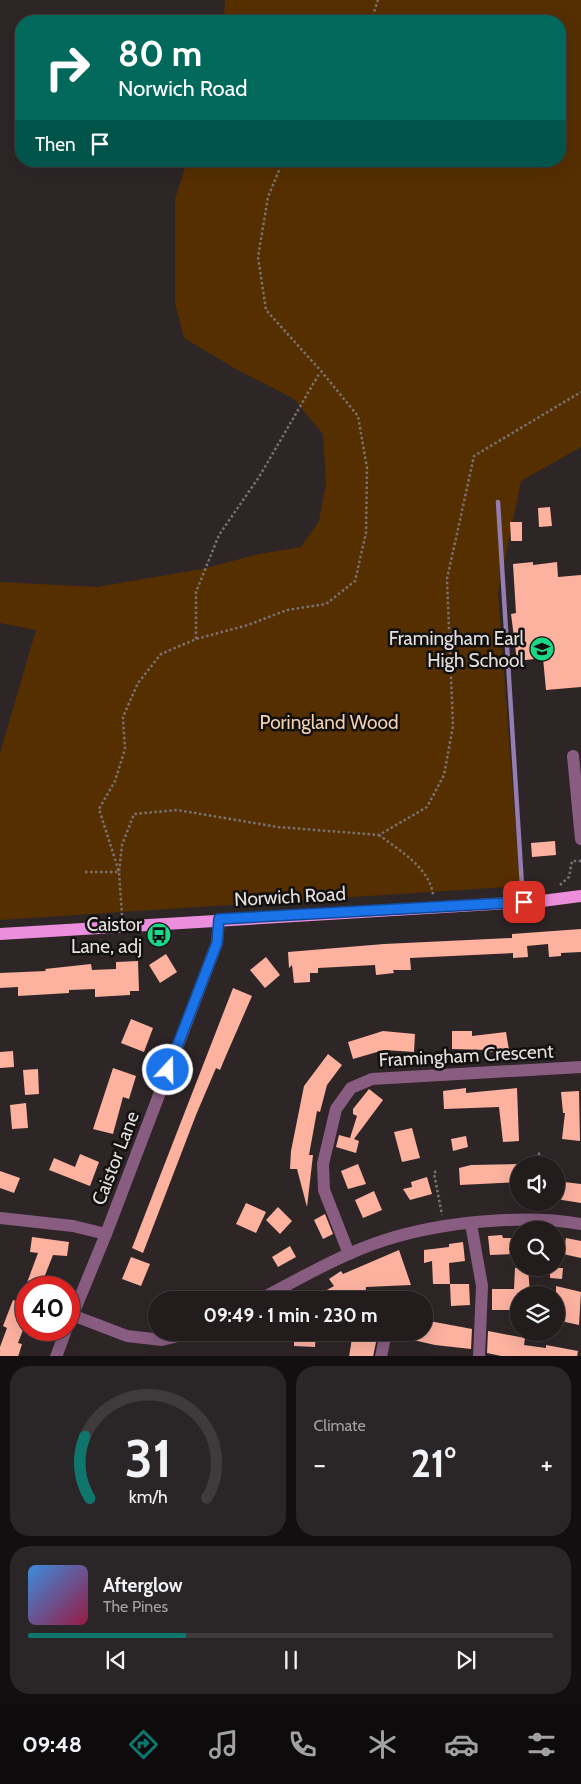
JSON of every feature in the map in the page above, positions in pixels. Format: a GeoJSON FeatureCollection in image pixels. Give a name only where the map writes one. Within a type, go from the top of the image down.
{"type":"FeatureCollection","features":[{"type":"Feature","properties":{"kind":"main road","name":"Norwich Road"},"geometry":{"type":"LineString","coordinates":[[0,934],[219,919],[542,901],[581,896]]}},
{"type":"Feature","properties":{"kind":"street"},"geometry":{"type":"LineString","coordinates":[[572,756],[581,839]]}},
{"type":"Feature","properties":{"kind":"street","name":"Caistor Lane"},"geometry":{"type":"LineString","coordinates":[[80,1295],[106,1234],[217,943],[219,919]]}},
{"type":"Feature","properties":{"kind":"street","name":"Framingham Crescent"},"geometry":{"type":"LineString","coordinates":[[349,1254],[324,1190],[324,1164],[336,1109],[351,1088],[372,1079],[581,1067]]}},
{"type":"Feature","properties":{"kind":"street"},"geometry":{"type":"LineString","coordinates":[[0,1218],[73,1226],[106,1234]]}},
{"type":"Feature","properties":{"kind":"street"},"geometry":{"type":"LineString","coordinates":[[276,1291],[349,1254],[385,1240],[444,1226],[496,1220],[537,1220],[581,1224]]}},
{"type":"Feature","properties":{"kind":"street"},"geometry":{"type":"LineString","coordinates":[[471,1224],[482,1286],[478,1356]]}},
{"type":"Feature","properties":{"kind":"street"},"geometry":{"type":"LineString","coordinates":[[80,1322],[127,1336],[148,1338]]}},
{"type":"Feature","properties":{"kind":"street"},"geometry":{"type":"LineString","coordinates":[[56,1356],[62,1341]]}},
{"type":"Feature","properties":{"kind":"street"},"geometry":{"type":"LineString","coordinates":[[381,1356],[384,1341]]}},
{"type":"Feature","properties":{"kind":"path"},"geometry":{"type":"LineString","coordinates":[[372,15],[378,0]]}},
{"type":"Feature","properties":{"kind":"path"},"geometry":{"type":"LineString","coordinates":[[119,872],[99,809],[115,781],[125,749],[123,717],[138,683],[161,654],[196,639],[248,625],[286,610],[326,604],[355,581],[366,533],[367,468],[358,416],[321,370],[266,310],[258,257],[268,197],[280,167]]}},
{"type":"Feature","properties":{"kind":"path"},"geometry":{"type":"LineString","coordinates":[[196,639],[196,592],[219,535],[258,477],[319,374]]}},
{"type":"Feature","properties":{"kind":"path"},"geometry":{"type":"LineString","coordinates":[[379,835],[427,807],[444,776],[453,726],[447,578],[474,456],[581,392]]}},
{"type":"Feature","properties":{"kind":"path"},"geometry":{"type":"LineString","coordinates":[[123,926],[119,872],[122,845],[134,814],[177,810],[278,827],[379,835],[415,862],[432,888],[434,907]]}},
{"type":"Feature","properties":{"kind":"path"},"geometry":{"type":"LineString","coordinates":[[84,872],[119,872]]}},
{"type":"Feature","properties":{"kind":"path"},"geometry":{"type":"LineString","coordinates":[[539,1151],[539,1156]]}},
{"type":"Feature","properties":{"kind":"path"},"geometry":{"type":"LineString","coordinates":[[436,1171],[434,1173],[444,1226]]}},
{"type":"Feature","properties":{"kind":"green space","name":"Poringland Wood"},"geometry":{"type":"Polygon","coordinates":[[[225,0],[581,0],[581,447],[521,481],[498,592],[520,886],[0,920],[0,753],[36,630],[0,623],[0,582],[97,587],[202,569],[259,554],[301,547],[319,521],[326,484],[323,434],[294,399],[234,368],[184,338],[175,303],[175,199],[185,167],[566,167],[566,15],[224,15],[225,0]]]}},
{"type":"Feature","properties":{"kind":"building"},"geometry":{"type":"Polygon","coordinates":[[[550,507],[552,526],[539,527],[538,508],[550,507]]]}},
{"type":"Feature","properties":{"kind":"building"},"geometry":{"type":"Polygon","coordinates":[[[510,522],[522,522],[522,541],[511,541],[510,522]]]}},
{"type":"Feature","properties":{"kind":"building"},"geometry":{"type":"Polygon","coordinates":[[[533,562],[533,565],[557,562],[558,577],[581,575],[581,687],[546,690],[543,658],[517,661],[511,614],[516,613],[513,564],[533,562]]]}},
{"type":"Feature","properties":{"kind":"building"},"geometry":{"type":"Polygon","coordinates":[[[555,841],[556,855],[532,857],[531,843],[555,841]]]}},
{"type":"Feature","properties":{"kind":"building"},"geometry":{"type":"Polygon","coordinates":[[[581,929],[581,952],[561,953],[561,956],[549,957],[548,944],[527,946],[528,957],[513,958],[513,953],[410,958],[411,970],[393,970],[394,973],[376,975],[375,965],[318,968],[318,973],[310,973],[310,982],[294,983],[292,965],[289,968],[288,952],[384,944],[512,938],[512,934],[581,929]]]}},
{"type":"Feature","properties":{"kind":"building"},"geometry":{"type":"Polygon","coordinates":[[[166,954],[177,972],[160,983],[149,965],[166,954]]]}},
{"type":"Feature","properties":{"kind":"building"},"geometry":{"type":"Polygon","coordinates":[[[266,957],[280,975],[265,988],[250,970],[266,957]]]}},
{"type":"Feature","properties":{"kind":"building"},"geometry":{"type":"Polygon","coordinates":[[[138,961],[139,991],[130,991],[130,995],[95,997],[95,989],[69,990],[69,993],[18,996],[18,987],[0,988],[0,973],[46,971],[45,969],[91,964],[92,970],[116,969],[116,962],[138,961]]]}},
{"type":"Feature","properties":{"kind":"building"},"geometry":{"type":"Polygon","coordinates":[[[233,988],[252,996],[220,1070],[216,1068],[196,1115],[143,1253],[132,1248],[233,988]]]}},
{"type":"Feature","properties":{"kind":"building"},"geometry":{"type":"Polygon","coordinates":[[[131,1019],[153,1028],[144,1052],[121,1043],[131,1019]]]}},
{"type":"Feature","properties":{"kind":"building"},"geometry":{"type":"Polygon","coordinates":[[[383,1031],[415,1034],[414,1052],[384,1050],[353,1059],[348,1042],[383,1031]]]}},
{"type":"Feature","properties":{"kind":"building"},"geometry":{"type":"Polygon","coordinates":[[[452,1031],[472,1031],[472,1036],[506,1032],[509,1050],[488,1052],[488,1050],[452,1049],[452,1031]]]}},
{"type":"Feature","properties":{"kind":"building"},"geometry":{"type":"Polygon","coordinates":[[[13,1051],[14,1067],[0,1068],[0,1052],[13,1051]]]}},
{"type":"Feature","properties":{"kind":"building"},"geometry":{"type":"Polygon","coordinates":[[[328,1054],[342,1065],[327,1085],[320,1112],[317,1111],[309,1155],[313,1155],[307,1207],[297,1169],[290,1169],[291,1151],[304,1086],[328,1054]]]}},
{"type":"Feature","properties":{"kind":"building"},"geometry":{"type":"Polygon","coordinates":[[[113,1068],[136,1076],[129,1099],[123,1097],[113,1134],[93,1129],[113,1068]]]}},
{"type":"Feature","properties":{"kind":"building"},"geometry":{"type":"Polygon","coordinates":[[[38,1069],[39,1094],[25,1095],[23,1070],[38,1069]]]}},
{"type":"Feature","properties":{"kind":"building"},"geometry":{"type":"Polygon","coordinates":[[[466,1088],[466,1093],[517,1088],[519,1141],[503,1142],[499,1107],[444,1109],[443,1091],[466,1088]]]}},
{"type":"Feature","properties":{"kind":"building"},"geometry":{"type":"Polygon","coordinates":[[[369,1089],[383,1100],[354,1139],[359,1141],[356,1153],[336,1147],[339,1135],[350,1138],[357,1116],[353,1114],[353,1109],[369,1089]]]}},
{"type":"Feature","properties":{"kind":"building"},"geometry":{"type":"Polygon","coordinates":[[[579,1091],[580,1141],[562,1139],[565,1113],[563,1113],[561,1092],[579,1091]]]}},
{"type":"Feature","properties":{"kind":"building"},"geometry":{"type":"Polygon","coordinates":[[[26,1103],[28,1128],[12,1129],[10,1105],[26,1103]]]}},
{"type":"Feature","properties":{"kind":"building"},"geometry":{"type":"Polygon","coordinates":[[[412,1128],[420,1158],[402,1162],[394,1132],[412,1128]]]}},
{"type":"Feature","properties":{"kind":"building"},"geometry":{"type":"Polygon","coordinates":[[[466,1136],[468,1147],[453,1151],[451,1139],[466,1136]]]}},
{"type":"Feature","properties":{"kind":"building"},"geometry":{"type":"Polygon","coordinates":[[[80,1154],[99,1162],[90,1186],[49,1170],[54,1158],[75,1167],[80,1154]]]}},
{"type":"Feature","properties":{"kind":"building"},"geometry":{"type":"Polygon","coordinates":[[[358,1164],[366,1184],[348,1189],[341,1171],[358,1164]]]}},
{"type":"Feature","properties":{"kind":"building"},"geometry":{"type":"Polygon","coordinates":[[[510,1164],[510,1182],[460,1185],[459,1168],[471,1165],[510,1164]]]}},
{"type":"Feature","properties":{"kind":"building"},"geometry":{"type":"Polygon","coordinates":[[[0,1171],[20,1178],[14,1193],[0,1188],[0,1171]]]}},
{"type":"Feature","properties":{"kind":"building"},"geometry":{"type":"Polygon","coordinates":[[[427,1177],[432,1194],[410,1200],[403,1189],[412,1187],[411,1182],[427,1177]]]}},
{"type":"Feature","properties":{"kind":"building"},"geometry":{"type":"Polygon","coordinates":[[[565,1182],[581,1184],[581,1203],[565,1200],[565,1182]]]}},
{"type":"Feature","properties":{"kind":"building"},"geometry":{"type":"Polygon","coordinates":[[[374,1191],[382,1210],[363,1218],[355,1200],[374,1191]]]}},
{"type":"Feature","properties":{"kind":"building"},"geometry":{"type":"Polygon","coordinates":[[[246,1203],[266,1212],[256,1233],[236,1224],[246,1203]]]}},
{"type":"Feature","properties":{"kind":"building"},"geometry":{"type":"Polygon","coordinates":[[[278,1207],[292,1221],[280,1234],[266,1220],[278,1207]]]}},
{"type":"Feature","properties":{"kind":"building"},"geometry":{"type":"Polygon","coordinates":[[[325,1214],[333,1234],[323,1239],[314,1220],[325,1214]]]}},
{"type":"Feature","properties":{"kind":"building"},"geometry":{"type":"Polygon","coordinates":[[[502,1235],[503,1238],[510,1238],[510,1254],[490,1255],[488,1236],[502,1235]]]}},
{"type":"Feature","properties":{"kind":"building"},"geometry":{"type":"Polygon","coordinates":[[[32,1237],[69,1242],[67,1256],[53,1255],[45,1276],[29,1276],[38,1253],[30,1252],[32,1237]]]}},
{"type":"Feature","properties":{"kind":"building"},"geometry":{"type":"Polygon","coordinates":[[[566,1238],[581,1241],[581,1258],[565,1254],[566,1238]]]}},
{"type":"Feature","properties":{"kind":"building"},"geometry":{"type":"Polygon","coordinates":[[[463,1242],[465,1261],[449,1263],[450,1284],[433,1284],[432,1261],[424,1263],[424,1250],[449,1247],[449,1244],[463,1242]]]}},
{"type":"Feature","properties":{"kind":"building"},"geometry":{"type":"Polygon","coordinates":[[[290,1246],[296,1257],[278,1267],[272,1257],[290,1246]]]}},
{"type":"Feature","properties":{"kind":"building"},"geometry":{"type":"Polygon","coordinates":[[[399,1250],[411,1285],[366,1287],[366,1291],[325,1291],[334,1286],[329,1279],[341,1271],[343,1274],[399,1250]]]}},
{"type":"Feature","properties":{"kind":"building"},"geometry":{"type":"Polygon","coordinates":[[[131,1257],[150,1264],[141,1286],[122,1279],[131,1257]]]}},
{"type":"Feature","properties":{"kind":"building"},"geometry":{"type":"Polygon","coordinates":[[[515,1276],[529,1276],[529,1286],[514,1286],[515,1276]]]}},
{"type":"Feature","properties":{"kind":"building"},"geometry":{"type":"Polygon","coordinates":[[[550,1276],[562,1276],[562,1279],[550,1278],[550,1276]]]}},
{"type":"Feature","properties":{"kind":"building"},"geometry":{"type":"Polygon","coordinates":[[[450,1284],[469,1284],[470,1305],[451,1306],[450,1284]]]}},
{"type":"Feature","properties":{"kind":"building"},"geometry":{"type":"Polygon","coordinates":[[[565,1288],[581,1292],[579,1325],[565,1322],[565,1288]]]}},
{"type":"Feature","properties":{"kind":"building"},"geometry":{"type":"Polygon","coordinates":[[[492,1289],[510,1289],[510,1310],[492,1310],[492,1289]]]}},
{"type":"Feature","properties":{"kind":"building"},"geometry":{"type":"Polygon","coordinates":[[[13,1300],[15,1301],[15,1341],[22,1344],[18,1356],[0,1356],[0,1347],[7,1328],[3,1326],[13,1300]]]}},
{"type":"Feature","properties":{"kind":"building"},"geometry":{"type":"Polygon","coordinates":[[[433,1322],[472,1329],[471,1349],[418,1341],[433,1341],[433,1322]]]}},
{"type":"Feature","properties":{"kind":"building"},"geometry":{"type":"Polygon","coordinates":[[[488,1331],[510,1335],[510,1341],[525,1341],[524,1345],[546,1348],[546,1345],[578,1351],[577,1356],[501,1356],[487,1353],[488,1331]]]}},
{"type":"Feature","properties":{"kind":"building"},"geometry":{"type":"Polygon","coordinates":[[[294,1341],[315,1341],[315,1347],[294,1346],[294,1341]]]}},
{"type":"Feature","properties":{"kind":"building"},"geometry":{"type":"Polygon","coordinates":[[[352,1341],[376,1341],[373,1356],[349,1356],[352,1341]]]}},
{"type":"Feature","properties":{"kind":"waterway"},"geometry":{"type":"LineString","coordinates":[[498,502],[522,886]]}},
{"type":"Feature","properties":{"kind":"place","name":"Framingham Earl High School"},"geometry":{"type":"Point","coordinates":[542,649]}},
{"type":"Feature","properties":{"kind":"place","name":"Caistor Lane, adj"},"geometry":{"type":"Point","coordinates":[159,935]}},
{"type":"Feature","properties":{"kind":"route"},"geometry":{"type":"LineString","coordinates":[[168,1070],[217,943],[219,919],[524,902]]}}]}
